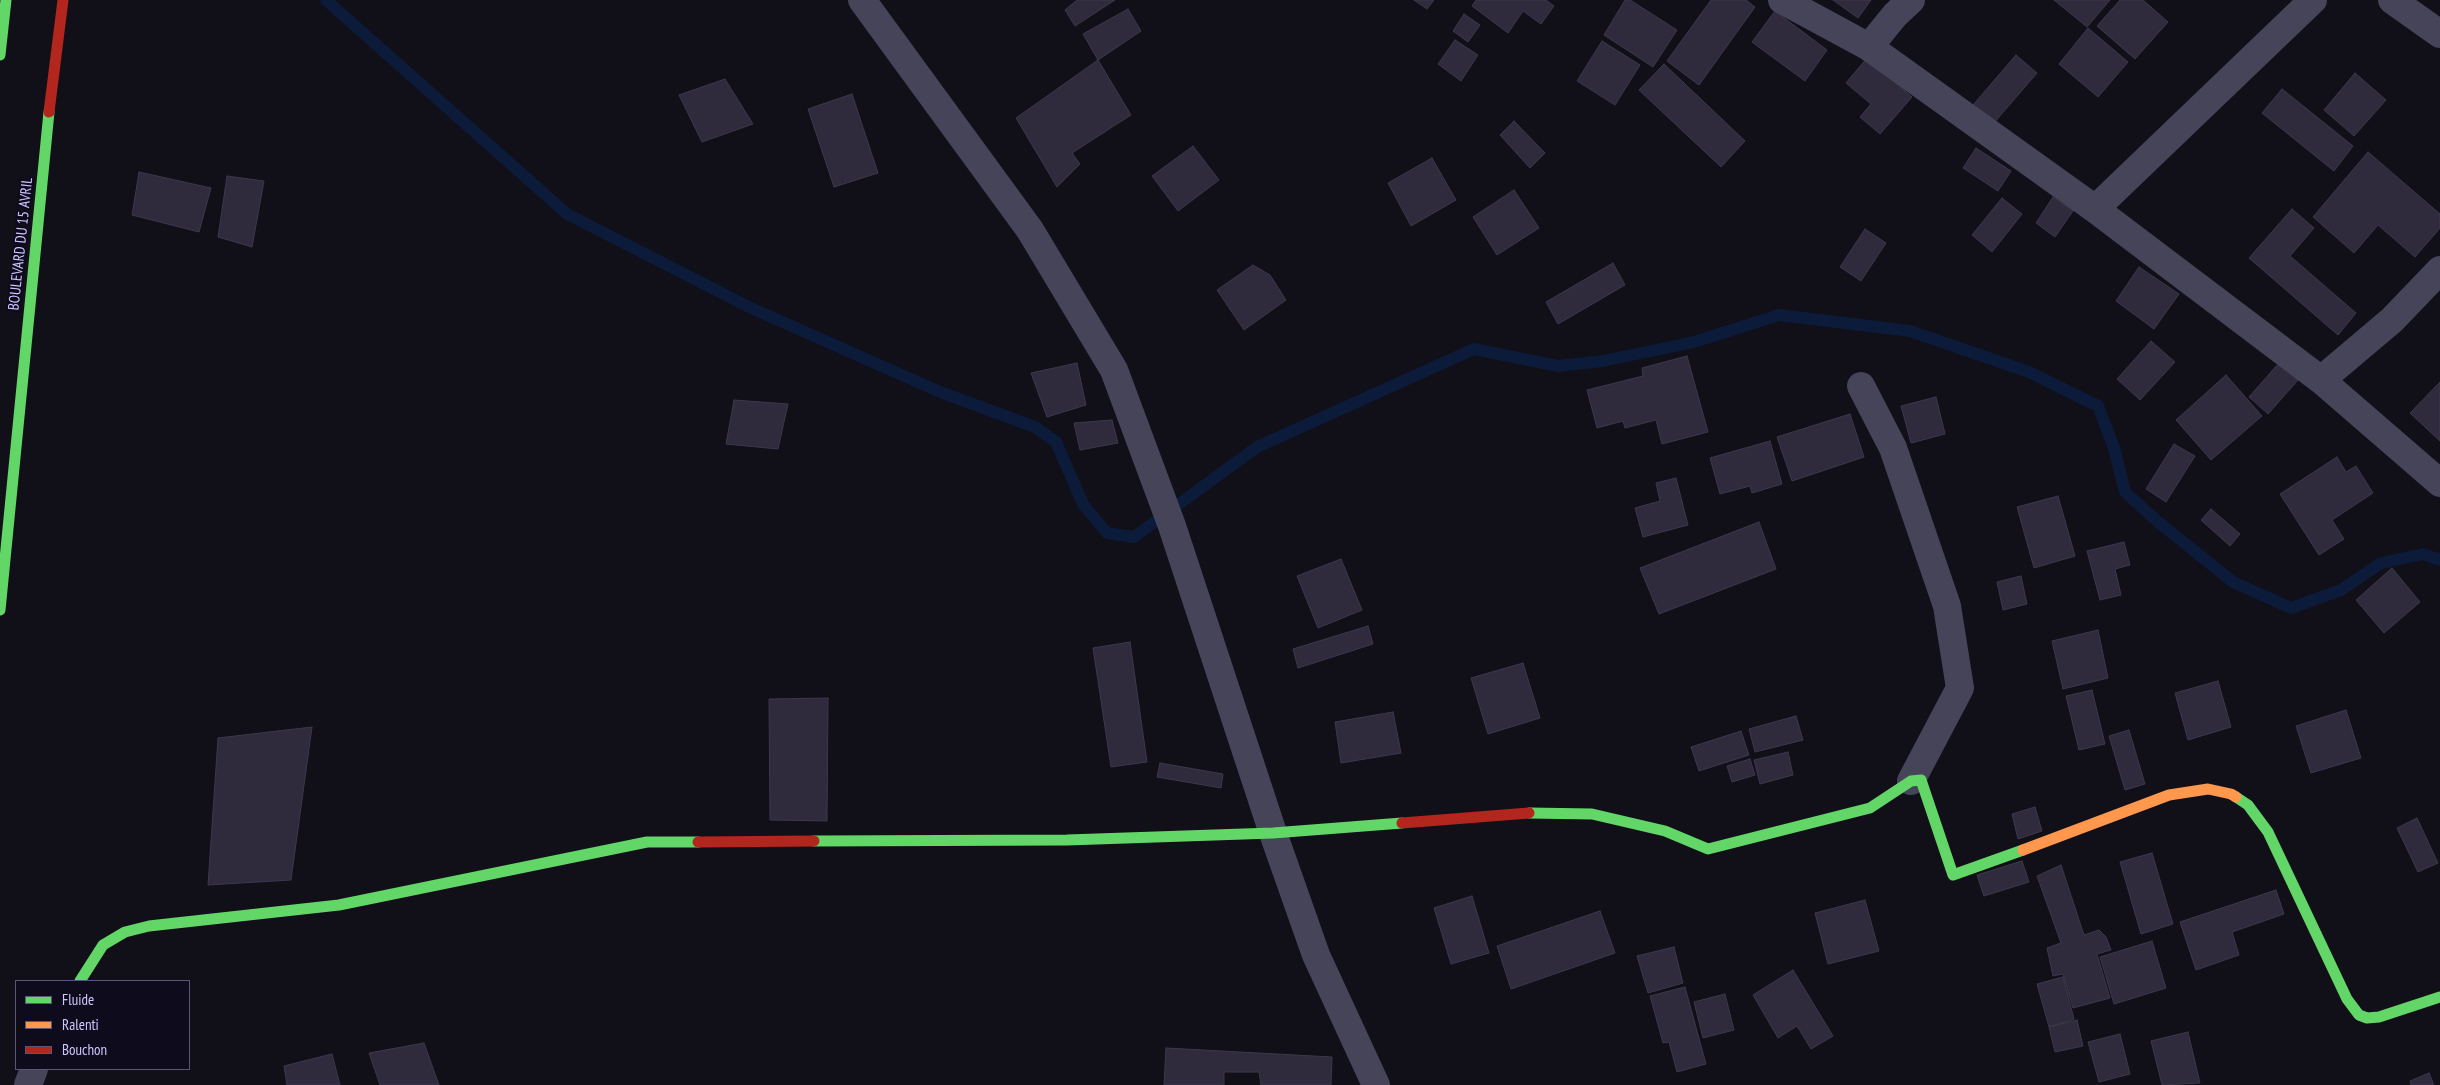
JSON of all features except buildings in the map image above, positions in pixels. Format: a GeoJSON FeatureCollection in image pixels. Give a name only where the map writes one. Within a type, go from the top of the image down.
{"type":"FeatureCollection","features":[{"type":"Feature","properties":{"kind":"main road"},"geometry":{"type":"LineString","coordinates":[[0,55],[6,0]]}},
{"type":"Feature","properties":{"kind":"main road","name":"BOULEVARD DU 15 AVRIL"},"geometry":{"type":"LineString","coordinates":[[0,610],[51,91],[63,0]]}},
{"type":"Feature","properties":{"kind":"main road"},"geometry":{"type":"LineString","coordinates":[[81,980],[103,945],[133,930],[149,926],[339,905],[647,842],[1067,840],[1274,833],[1548,812],[1592,814],[1656,829],[1708,849],[1870,808],[1911,780],[1921,780],[1925,787],[1953,876],[2072,833],[2169,795],[2208,789],[2231,794],[2248,805],[2268,832],[2347,999],[2359,1015],[2367,1018],[2379,1018],[2440,997]]}},
{"type":"Feature","properties":{"kind":"street"},"geometry":{"type":"LineString","coordinates":[[862,0],[1030,230],[1114,370],[1172,526],[1316,955],[1376,1085]]}},
{"type":"Feature","properties":{"kind":"street"},"geometry":{"type":"LineString","coordinates":[[1782,0],[1869,47],[2095,209],[2321,380],[2440,483]]}},
{"type":"Feature","properties":{"kind":"street"},"geometry":{"type":"LineString","coordinates":[[1869,47],[1895,15],[1911,0]]}},
{"type":"Feature","properties":{"kind":"street"},"geometry":{"type":"LineString","coordinates":[[2095,209],[2313,0]]}},
{"type":"Feature","properties":{"kind":"street"},"geometry":{"type":"LineString","coordinates":[[2392,0],[2440,34]]}},
{"type":"Feature","properties":{"kind":"street"},"geometry":{"type":"LineString","coordinates":[[2321,380],[2392,320],[2440,270]]}},
{"type":"Feature","properties":{"kind":"street"},"geometry":{"type":"LineString","coordinates":[[1861,386],[1893,448],[1947,606],[1960,688],[1911,780]]}},
{"type":"Feature","properties":{"kind":"street"},"geometry":{"type":"LineString","coordinates":[[28,1085],[34,1070]]}},
{"type":"Feature","properties":{"kind":"waterway"},"geometry":{"type":"LineString","coordinates":[[326,0],[567,214],[751,308],[940,392],[1035,427],[1056,442],[1083,504],[1107,533],[1134,537],[1257,447],[1474,349],[1558,366],[1603,361],[1694,342],[1779,315],[1910,331],[2029,372],[2098,406],[2114,448],[2125,492],[2157,521],[2233,582],[2291,608],[2341,590],[2381,563],[2423,554],[2440,560]]}},
{"type":"Feature","properties":{"kind":"traffic: fast"},"geometry":{"type":"LineString","coordinates":[[0,55],[6,0]]}},
{"type":"Feature","properties":{"kind":"traffic: fast"},"geometry":{"type":"LineString","coordinates":[[0,610],[49,112]]}},
{"type":"Feature","properties":{"kind":"traffic: fast"},"geometry":{"type":"LineString","coordinates":[[1529,813],[1592,814],[1665,831],[1708,849],[1870,808],[1911,781],[1921,780],[1953,875],[2023,850]]}},
{"type":"Feature","properties":{"kind":"traffic: fast"},"geometry":{"type":"LineString","coordinates":[[2236,797],[2248,805],[2268,832],[2347,999],[2359,1015],[2367,1018],[2379,1017],[2440,997]]}},
{"type":"Feature","properties":{"kind":"traffic: fast"},"geometry":{"type":"LineString","coordinates":[[814,841],[1067,840],[1273,833],[1402,823]]}},
{"type":"Feature","properties":{"kind":"traffic: fast"},"geometry":{"type":"LineString","coordinates":[[81,980],[103,945],[125,932],[149,926],[339,905],[647,842],[698,842]]}},
{"type":"Feature","properties":{"kind":"traffic: slow"},"geometry":{"type":"LineString","coordinates":[[2023,850],[2169,795],[2208,789],[2231,794],[2236,797]]}},
{"type":"Feature","properties":{"kind":"traffic: jam"},"geometry":{"type":"LineString","coordinates":[[49,112],[63,0]]}},
{"type":"Feature","properties":{"kind":"traffic: jam"},"geometry":{"type":"LineString","coordinates":[[1402,823],[1529,813]]}},
{"type":"Feature","properties":{"kind":"traffic: jam"},"geometry":{"type":"LineString","coordinates":[[698,842],[814,841]]}}]}
